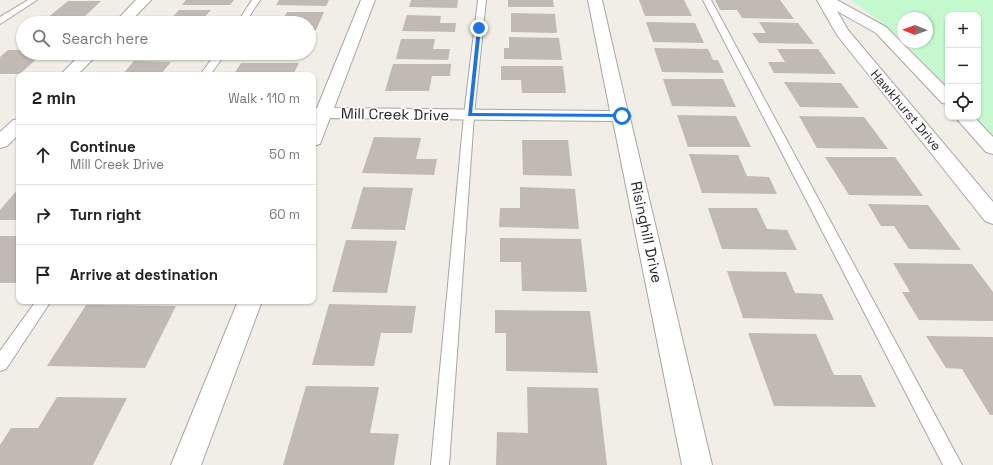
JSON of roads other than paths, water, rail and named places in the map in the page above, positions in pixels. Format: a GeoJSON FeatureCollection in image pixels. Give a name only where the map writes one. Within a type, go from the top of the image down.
{"type":"FeatureCollection","features":[{"type":"Feature","properties":{"kind":"street"},"geometry":{"type":"LineString","coordinates":[[128,16],[144,0]]}},
{"type":"Feature","properties":{"kind":"street"},"geometry":{"type":"LineString","coordinates":[[316,124],[318,113],[368,0]]}},
{"type":"Feature","properties":{"kind":"street","name":"Risinghill Drive"},"geometry":{"type":"LineString","coordinates":[[595,0],[622,116],[697,465]]}},
{"type":"Feature","properties":{"kind":"street","name":"Hawkhurst Drive"},"geometry":{"type":"LineString","coordinates":[[824,0],[842,32],[993,216]]}},
{"type":"Feature","properties":{"kind":"street"},"geometry":{"type":"LineString","coordinates":[[827,0],[881,30],[945,96]]}},
{"type":"Feature","properties":{"kind":"street"},"geometry":{"type":"LineString","coordinates":[[71,72],[84,60]]}},
{"type":"Feature","properties":{"kind":"street","name":"Mill Creek Drive"},"geometry":{"type":"LineString","coordinates":[[318,113],[622,116]]}},
{"type":"Feature","properties":{"kind":"street"},"geometry":{"type":"LineString","coordinates":[[967,120],[993,148]]}},
{"type":"Feature","properties":{"kind":"street"},"geometry":{"type":"LineString","coordinates":[[0,142],[16,127]]}},
{"type":"Feature","properties":{"kind":"street"},"geometry":{"type":"LineString","coordinates":[[186,465],[249,304]]}},
{"type":"Feature","properties":{"kind":"lane"},"geometry":{"type":"LineString","coordinates":[[0,21],[33,0]]}},
{"type":"Feature","properties":{"kind":"lane"},"geometry":{"type":"LineString","coordinates":[[246,16],[256,0]]}},
{"type":"Feature","properties":{"kind":"lane"},"geometry":{"type":"LineString","coordinates":[[440,465],[469,115],[482,0]]}},
{"type":"Feature","properties":{"kind":"lane"},"geometry":{"type":"LineString","coordinates":[[707,0],[953,465]]}},
{"type":"Feature","properties":{"kind":"lane"},"geometry":{"type":"LineString","coordinates":[[207,72],[216,60]]}},
{"type":"Feature","properties":{"kind":"lane"},"geometry":{"type":"LineString","coordinates":[[0,364],[42,304]]}}]}
